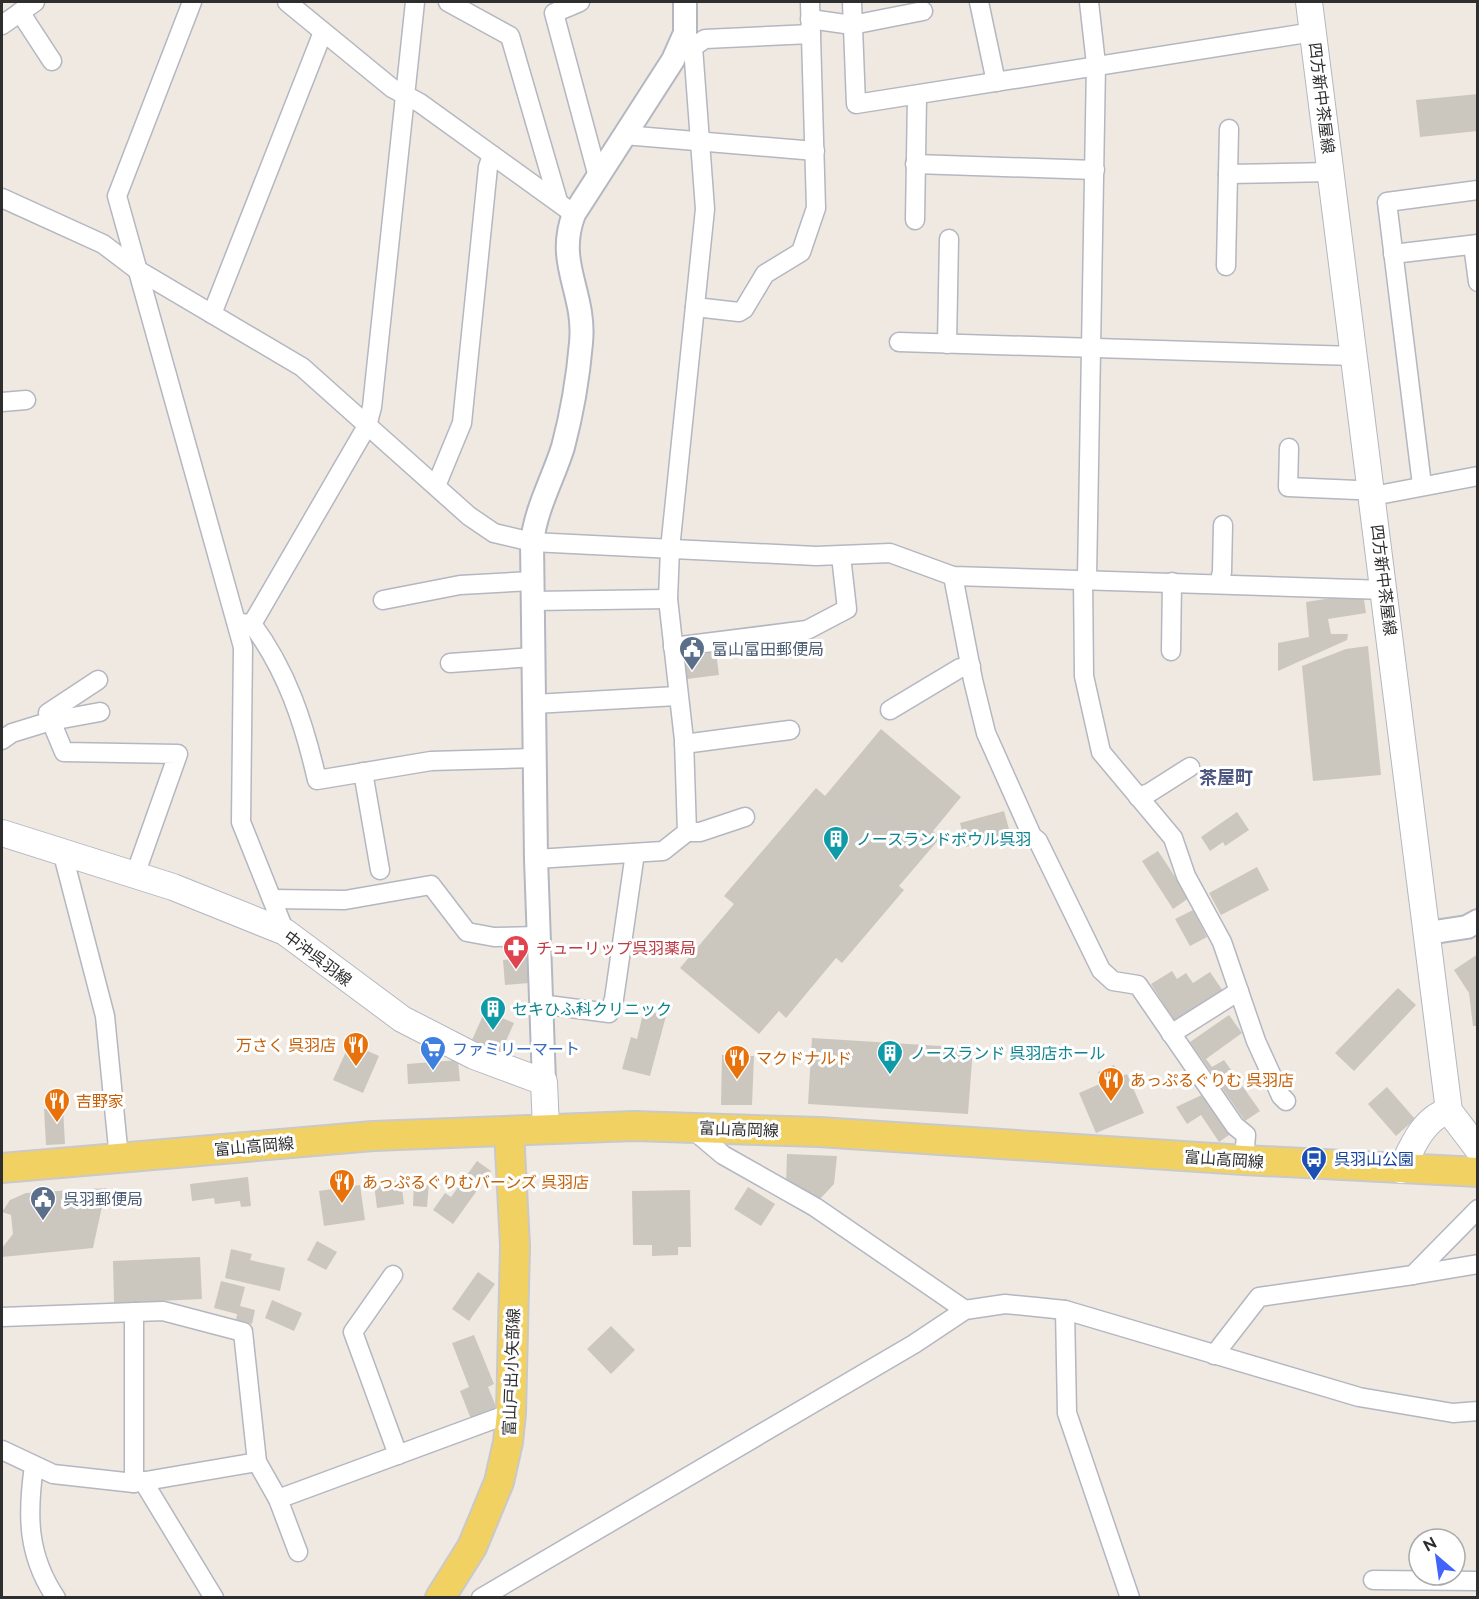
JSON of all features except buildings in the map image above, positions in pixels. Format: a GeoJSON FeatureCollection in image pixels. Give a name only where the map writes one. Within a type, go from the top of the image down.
{"type":"FeatureCollection","features":[{"type":"Feature","properties":{"kind":"main road","name":"四方新中茶屋線"},"geometry":{"type":"LineString","coordinates":[[1310,2],[1449,1111]]}},
{"type":"Feature","properties":{"kind":"main road","name":"中沖呉羽線"},"geometry":{"type":"LineString","coordinates":[[2,833],[135,874],[285,932],[402,1019],[474,1056],[544,1082]]}},
{"type":"Feature","properties":{"kind":"main road"},"geometry":{"type":"LineString","coordinates":[[544,1082],[546,1128]]}},
{"type":"Feature","properties":{"kind":"main road"},"geometry":{"type":"LineString","coordinates":[[1401,1170],[1430,1120],[1438,1114],[1449,1111],[1478,1149]]}},
{"type":"Feature","properties":{"kind":"main road","name":"富山高岡線"},"geometry":{"type":"LineString","coordinates":[[2,1168],[373,1136],[634,1125],[819,1132],[1401,1170],[1478,1172]]}},
{"type":"Feature","properties":{"kind":"main road","name":"富山戸出小矢部線"},"geometry":{"type":"LineString","coordinates":[[440,1598],[472,1547],[499,1482],[511,1413],[515,1246],[509,1131]]}},
{"type":"Feature","properties":{"kind":"street"},"geometry":{"type":"LineString","coordinates":[[2,25],[35,2]]}},
{"type":"Feature","properties":{"kind":"street"},"geometry":{"type":"LineString","coordinates":[[192,2],[117,196],[136,269],[244,623],[241,822],[285,932]]}},
{"type":"Feature","properties":{"kind":"street"},"geometry":{"type":"LineString","coordinates":[[287,2],[405,96],[420,103],[566,208]]}},
{"type":"Feature","properties":{"kind":"street"},"geometry":{"type":"LineString","coordinates":[[244,623],[367,426],[372,407],[415,2]]}},
{"type":"Feature","properties":{"kind":"street"},"geometry":{"type":"LineString","coordinates":[[448,2],[510,36],[566,208],[568,231],[566,250],[582,314],[573,404],[562,448],[542,501],[532,542],[536,859],[544,1082]]}},
{"type":"Feature","properties":{"kind":"street"},"geometry":{"type":"LineString","coordinates":[[580,2],[554,13],[598,177]]}},
{"type":"Feature","properties":{"kind":"street"},"geometry":{"type":"LineString","coordinates":[[685,2],[705,209],[670,549],[668,599],[684,744],[687,832]]}},
{"type":"Feature","properties":{"kind":"street"},"geometry":{"type":"LineString","coordinates":[[852,2],[856,104],[917,96],[1096,64],[1313,32]]}},
{"type":"Feature","properties":{"kind":"street"},"geometry":{"type":"LineString","coordinates":[[980,2],[996,82]]}},
{"type":"Feature","properties":{"kind":"street"},"geometry":{"type":"LineString","coordinates":[[1089,2],[1096,64],[1082,657],[1086,696],[1101,752],[1173,838],[1186,876],[1222,942],[1239,991],[1245,1001],[1256,1041],[1281,1096],[1286,1101]]}},
{"type":"Feature","properties":{"kind":"street"},"geometry":{"type":"LineString","coordinates":[[566,208],[598,177],[689,40],[705,39],[810,18],[852,25],[923,11]]}},
{"type":"Feature","properties":{"kind":"street"},"geometry":{"type":"LineString","coordinates":[[20,12],[52,60]]}},
{"type":"Feature","properties":{"kind":"street"},"geometry":{"type":"LineString","coordinates":[[695,307],[739,312],[744,309],[765,274],[801,252],[816,208],[810,18]]}},
{"type":"Feature","properties":{"kind":"street"},"geometry":{"type":"LineString","coordinates":[[212,314],[322,32]]}},
{"type":"Feature","properties":{"kind":"street"},"geometry":{"type":"LineString","coordinates":[[915,219],[917,96]]}},
{"type":"Feature","properties":{"kind":"street"},"geometry":{"type":"LineString","coordinates":[[1226,266],[1229,129]]}},
{"type":"Feature","properties":{"kind":"street"},"geometry":{"type":"LineString","coordinates":[[624,135],[815,152]]}},
{"type":"Feature","properties":{"kind":"street"},"geometry":{"type":"LineString","coordinates":[[436,486],[462,423],[488,167],[492,155]]}},
{"type":"Feature","properties":{"kind":"street"},"geometry":{"type":"LineString","coordinates":[[915,164],[1095,170]]}},
{"type":"Feature","properties":{"kind":"street"},"geometry":{"type":"LineString","coordinates":[[1228,174],[1331,172]]}},
{"type":"Feature","properties":{"kind":"street"},"geometry":{"type":"LineString","coordinates":[[1422,485],[1387,202],[1478,190]]}},
{"type":"Feature","properties":{"kind":"street"},"geometry":{"type":"LineString","coordinates":[[2,198],[103,244],[136,269],[302,367],[436,486],[494,533],[532,542],[670,549],[842,556],[890,553],[953,576],[1085,578],[1385,590]]}},
{"type":"Feature","properties":{"kind":"street"},"geometry":{"type":"LineString","coordinates":[[947,344],[950,239]]}},
{"type":"Feature","properties":{"kind":"street"},"geometry":{"type":"LineString","coordinates":[[1393,254],[1475,244],[1478,282]]}},
{"type":"Feature","properties":{"kind":"street"},"geometry":{"type":"LineString","coordinates":[[899,342],[1355,356]]}},
{"type":"Feature","properties":{"kind":"street"},"geometry":{"type":"LineString","coordinates":[[2,402],[26,400]]}},
{"type":"Feature","properties":{"kind":"street"},"geometry":{"type":"LineString","coordinates":[[1289,448],[1288,487],[1373,492],[1478,476]]}},
{"type":"Feature","properties":{"kind":"street"},"geometry":{"type":"LineString","coordinates":[[1219,583],[1222,572],[1223,525]]}},
{"type":"Feature","properties":{"kind":"street"},"geometry":{"type":"LineString","coordinates":[[673,646],[807,630],[847,609],[842,556]]}},
{"type":"Feature","properties":{"kind":"street"},"geometry":{"type":"LineString","coordinates":[[953,576],[970,666],[994,754],[1032,836],[1038,841],[1101,970],[1113,981],[1138,985],[1235,1126],[1246,1135],[1244,1160]]}},
{"type":"Feature","properties":{"kind":"street"},"geometry":{"type":"LineString","coordinates":[[1171,651],[1172,582]]}},
{"type":"Feature","properties":{"kind":"street"},"geometry":{"type":"LineString","coordinates":[[383,600],[460,585],[668,599]]}},
{"type":"Feature","properties":{"kind":"street"},"geometry":{"type":"LineString","coordinates":[[244,623],[271,649],[286,678],[307,736],[317,780],[431,761],[535,758]]}},
{"type":"Feature","properties":{"kind":"street"},"geometry":{"type":"LineString","coordinates":[[450,663],[533,657]]}},
{"type":"Feature","properties":{"kind":"street"},"geometry":{"type":"LineString","coordinates":[[890,710],[960,668],[970,666]]}},
{"type":"Feature","properties":{"kind":"street"},"geometry":{"type":"LineString","coordinates":[[98,680],[48,713],[64,752],[178,754],[135,874]]}},
{"type":"Feature","properties":{"kind":"street"},"geometry":{"type":"LineString","coordinates":[[534,704],[677,696]]}},
{"type":"Feature","properties":{"kind":"street"},"geometry":{"type":"LineString","coordinates":[[2,740],[12,733],[51,721],[100,712]]}},
{"type":"Feature","properties":{"kind":"street"},"geometry":{"type":"LineString","coordinates":[[684,744],[790,730]]}},
{"type":"Feature","properties":{"kind":"street"},"geometry":{"type":"LineString","coordinates":[[1138,797],[1149,793],[1190,767]]}},
{"type":"Feature","properties":{"kind":"street"},"geometry":{"type":"LineString","coordinates":[[363,772],[380,870]]}},
{"type":"Feature","properties":{"kind":"street"},"geometry":{"type":"LineString","coordinates":[[536,859],[663,851],[687,832],[700,832],[745,816]]}},
{"type":"Feature","properties":{"kind":"street"},"geometry":{"type":"LineString","coordinates":[[62,851],[105,1016],[119,1158]]}},
{"type":"Feature","properties":{"kind":"street"},"geometry":{"type":"LineString","coordinates":[[540,1004],[609,1013],[614,999],[635,853]]}},
{"type":"Feature","properties":{"kind":"street"},"geometry":{"type":"LineString","coordinates":[[272,899],[345,900],[431,885],[467,932],[494,937],[538,936]]}},
{"type":"Feature","properties":{"kind":"street"},"geometry":{"type":"LineString","coordinates":[[1428,933],[1467,927],[1478,921]]}},
{"type":"Feature","properties":{"kind":"street"},"geometry":{"type":"LineString","coordinates":[[1171,1034],[1239,991]]}},
{"type":"Feature","properties":{"kind":"street"},"geometry":{"type":"LineString","coordinates":[[691,1128],[723,1155],[815,1207],[965,1310]]}},
{"type":"Feature","properties":{"kind":"street"},"geometry":{"type":"LineString","coordinates":[[1413,1275],[1478,1209]]}},
{"type":"Feature","properties":{"kind":"street"},"geometry":{"type":"LineString","coordinates":[[1215,1355],[1259,1297],[1478,1264]]}},
{"type":"Feature","properties":{"kind":"street"},"geometry":{"type":"LineString","coordinates":[[393,1275],[353,1332],[398,1455]]}},
{"type":"Feature","properties":{"kind":"street"},"geometry":{"type":"LineString","coordinates":[[481,1598],[914,1344],[965,1310],[1005,1304],[1065,1310],[1359,1397],[1453,1413],[1478,1411]]}},
{"type":"Feature","properties":{"kind":"street"},"geometry":{"type":"LineString","coordinates":[[1065,1310],[1067,1413],[1130,1598]]}},
{"type":"Feature","properties":{"kind":"street"},"geometry":{"type":"LineString","coordinates":[[2,1317],[163,1311],[243,1332],[257,1462],[278,1499],[298,1552]]}},
{"type":"Feature","properties":{"kind":"street"},"geometry":{"type":"LineString","coordinates":[[134,1312],[139,1482],[214,1598]]}},
{"type":"Feature","properties":{"kind":"street"},"geometry":{"type":"LineString","coordinates":[[278,1499],[511,1413]]}},
{"type":"Feature","properties":{"kind":"street"},"geometry":{"type":"LineString","coordinates":[[2,1450],[53,1474],[139,1482],[257,1462]]}},
{"type":"Feature","properties":{"kind":"street"},"geometry":{"type":"LineString","coordinates":[[34,1466],[29,1501],[32,1544],[42,1578],[56,1598]]}},
{"type":"Feature","properties":{"kind":"street"},"geometry":{"type":"LineString","coordinates":[[1373,1580],[1478,1581]]}},
{"type":"Feature","properties":{"kind":"place","name":"富山富田郵便局"},"geometry":{"type":"Point","coordinates":[692,672]}},
{"type":"Feature","properties":{"kind":"place","name":"ノースランドボウル呉羽"},"geometry":{"type":"Point","coordinates":[836,862]}},
{"type":"Feature","properties":{"kind":"place","name":"チューリップ呉羽薬局"},"geometry":{"type":"Point","coordinates":[516,971]}},
{"type":"Feature","properties":{"kind":"place","name":"セキひふ科クリニック"},"geometry":{"type":"Point","coordinates":[493,1032]}},
{"type":"Feature","properties":{"kind":"place","name":"万さく 呉羽店"},"geometry":{"type":"Point","coordinates":[356,1068]}},
{"type":"Feature","properties":{"kind":"place","name":"ファミリーマート"},"geometry":{"type":"Point","coordinates":[433,1072]}},
{"type":"Feature","properties":{"kind":"place","name":"ノースランド 呉羽店ホール"},"geometry":{"type":"Point","coordinates":[890,1076]}},
{"type":"Feature","properties":{"kind":"place","name":"マクドナルド"},"geometry":{"type":"Point","coordinates":[737,1081]}},
{"type":"Feature","properties":{"kind":"place","name":"あっぷるぐりむ 呉羽店"},"geometry":{"type":"Point","coordinates":[1111,1103]}},
{"type":"Feature","properties":{"kind":"place","name":"吉野家"},"geometry":{"type":"Point","coordinates":[57,1124]}},
{"type":"Feature","properties":{"kind":"place","name":"呉羽山公園"},"geometry":{"type":"Point","coordinates":[1314,1182]}},
{"type":"Feature","properties":{"kind":"place","name":"あっぷるぐりむバーンズ 呉羽店"},"geometry":{"type":"Point","coordinates":[342,1205]}},
{"type":"Feature","properties":{"kind":"place","name":"呉羽郵便局"},"geometry":{"type":"Point","coordinates":[43,1222]}},
{"type":"Feature","properties":{"kind":"district","name":"茶屋町"},"geometry":{"type":"Point","coordinates":[1226,778]}}]}
